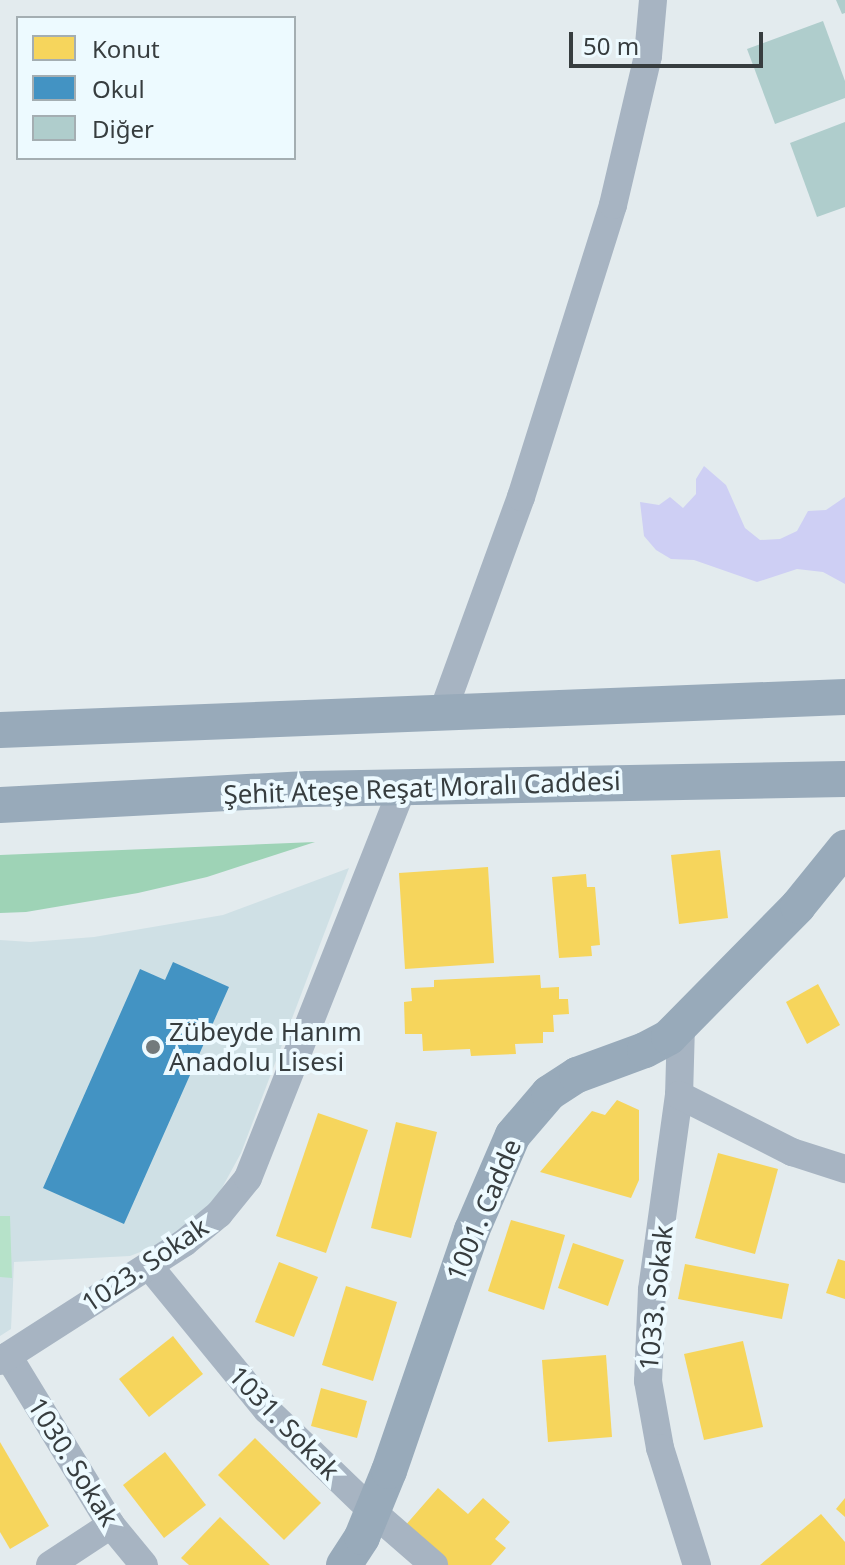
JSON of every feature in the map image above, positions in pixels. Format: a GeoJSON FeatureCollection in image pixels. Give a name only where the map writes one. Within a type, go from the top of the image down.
{"type":"FeatureCollection","features":[{"type":"Feature","properties":{"kind":"main road"},"geometry":{"type":"LineString","coordinates":[[0,730],[845,697]]}},
{"type":"Feature","properties":{"kind":"main road","name":"Şehit Ateşe Reşat Moralı Caddesi"},"geometry":{"type":"LineString","coordinates":[[0,805],[403,787],[845,779]]}},
{"type":"Feature","properties":{"kind":"main road","name":"1001. Cadde"},"geometry":{"type":"LineString","coordinates":[[344,1565],[373,1512],[472,1230],[513,1135],[549,1093],[577,1075],[645,1050],[669,1037],[798,906],[845,848]]}},
{"type":"Feature","properties":{"kind":"street"},"geometry":{"type":"LineString","coordinates":[[442,714],[521,497],[613,205],[648,56],[653,0]]}},
{"type":"Feature","properties":{"kind":"street","name":"1023. Sokak"},"geometry":{"type":"LineString","coordinates":[[4,1358],[201,1230],[248,1178],[403,787]]}},
{"type":"Feature","properties":{"kind":"street","name":"1033. Sokak"},"geometry":{"type":"LineString","coordinates":[[681,1025],[679,1095],[652,1290],[648,1381],[660,1448],[697,1565]]}},
{"type":"Feature","properties":{"kind":"street"},"geometry":{"type":"LineString","coordinates":[[679,1095],[792,1152],[845,1169]]}},
{"type":"Feature","properties":{"kind":"street","name":"1031. Sokak"},"geometry":{"type":"LineString","coordinates":[[149,1266],[267,1410],[373,1512],[434,1565]]}},
{"type":"Feature","properties":{"kind":"street","name":"1030. Sokak"},"geometry":{"type":"LineString","coordinates":[[4,1358],[111,1525],[144,1565]]}},
{"type":"Feature","properties":{"kind":"street"},"geometry":{"type":"LineString","coordinates":[[50,1565],[111,1525]]}},
{"type":"Feature","properties":{"kind":"shaded area","name":"Zübeyde Hanım Anadolu Lisesi"},"geometry":{"type":"Polygon","coordinates":[[[349,868],[241,1153],[211,1208],[179,1237],[130,1256],[14,1262],[11,1329],[0,1336],[0,940],[30,942],[94,937],[223,915],[349,868]]]}},
{"type":"Feature","properties":{"kind":"green space"},"geometry":{"type":"Polygon","coordinates":[[[315,842],[207,877],[138,893],[26,912],[0,913],[0,855],[315,842]]]}},
{"type":"Feature","properties":{"kind":"green space"},"geometry":{"type":"Polygon","coordinates":[[[0,1216],[10,1216],[12,1278],[0,1277],[0,1216]]]}},
{"type":"Feature","properties":{"kind":"water"},"geometry":{"type":"Polygon","coordinates":[[[704,466],[726,485],[745,528],[760,540],[780,539],[797,531],[808,511],[826,510],[845,497],[845,584],[823,572],[797,569],[757,582],[694,560],[671,559],[656,550],[644,536],[640,502],[659,505],[670,497],[683,508],[696,494],[696,479],[704,466]]]}},
{"type":"Feature","properties":{"kind":"building: Konut"},"geometry":{"type":"Polygon","coordinates":[[[720,850],[728,918],[679,924],[671,855],[720,850]]]}},
{"type":"Feature","properties":{"kind":"building: Konut"},"geometry":{"type":"Polygon","coordinates":[[[488,867],[494,963],[405,969],[399,873],[488,867]]]}},
{"type":"Feature","properties":{"kind":"building: Konut"},"geometry":{"type":"Polygon","coordinates":[[[586,874],[587,887],[595,887],[600,945],[591,946],[592,956],[559,958],[552,877],[586,874]]]}},
{"type":"Feature","properties":{"kind":"building: Konut"},"geometry":{"type":"Polygon","coordinates":[[[540,975],[541,988],[559,987],[559,999],[568,999],[569,1014],[553,1015],[554,1032],[543,1032],[543,1043],[515,1044],[516,1054],[471,1056],[470,1049],[423,1051],[422,1034],[405,1034],[404,1002],[412,1001],[411,988],[434,987],[434,980],[540,975]]]}},
{"type":"Feature","properties":{"kind":"building: Konut"},"geometry":{"type":"Polygon","coordinates":[[[818,984],[840,1025],[807,1044],[786,1002],[818,984]]]}},
{"type":"Feature","properties":{"kind":"building: Konut"},"geometry":{"type":"Polygon","coordinates":[[[617,1100],[639,1110],[639,1180],[631,1198],[540,1172],[592,1111],[605,1115],[617,1100]]]}},
{"type":"Feature","properties":{"kind":"building: Konut"},"geometry":{"type":"Polygon","coordinates":[[[318,1113],[368,1130],[326,1253],[276,1236],[318,1113]]]}},
{"type":"Feature","properties":{"kind":"building: Konut"},"geometry":{"type":"Polygon","coordinates":[[[396,1122],[437,1132],[411,1238],[371,1228],[396,1122]]]}},
{"type":"Feature","properties":{"kind":"building: Konut"},"geometry":{"type":"Polygon","coordinates":[[[718,1153],[778,1169],[755,1254],[695,1238],[718,1153]]]}},
{"type":"Feature","properties":{"kind":"building: Konut"},"geometry":{"type":"Polygon","coordinates":[[[511,1220],[565,1235],[544,1310],[488,1291],[511,1220]]]}},
{"type":"Feature","properties":{"kind":"building: Konut"},"geometry":{"type":"Polygon","coordinates":[[[573,1243],[624,1260],[608,1306],[558,1288],[573,1243]]]}},
{"type":"Feature","properties":{"kind":"building: Konut"},"geometry":{"type":"Polygon","coordinates":[[[838,1259],[845,1261],[845,1299],[826,1293],[838,1259]]]}},
{"type":"Feature","properties":{"kind":"building: Konut"},"geometry":{"type":"Polygon","coordinates":[[[279,1262],[318,1277],[294,1337],[255,1322],[279,1262]]]}},
{"type":"Feature","properties":{"kind":"building: Konut"},"geometry":{"type":"Polygon","coordinates":[[[685,1264],[789,1284],[782,1319],[678,1299],[685,1264]]]}},
{"type":"Feature","properties":{"kind":"building: Konut"},"geometry":{"type":"Polygon","coordinates":[[[346,1286],[397,1302],[373,1381],[322,1365],[346,1286]]]}},
{"type":"Feature","properties":{"kind":"building: Konut"},"geometry":{"type":"Polygon","coordinates":[[[173,1336],[203,1374],[149,1417],[119,1379],[173,1336]]]}},
{"type":"Feature","properties":{"kind":"building: Konut"},"geometry":{"type":"Polygon","coordinates":[[[743,1341],[763,1427],[704,1440],[684,1354],[743,1341]]]}},
{"type":"Feature","properties":{"kind":"building: Konut"},"geometry":{"type":"Polygon","coordinates":[[[606,1355],[612,1437],[548,1442],[542,1360],[606,1355]]]}},
{"type":"Feature","properties":{"kind":"building: Konut"},"geometry":{"type":"Polygon","coordinates":[[[321,1388],[367,1401],[357,1438],[311,1426],[321,1388]]]}},
{"type":"Feature","properties":{"kind":"building: Konut"},"geometry":{"type":"Polygon","coordinates":[[[255,1438],[321,1503],[284,1540],[218,1475],[255,1438]]]}},
{"type":"Feature","properties":{"kind":"building: Konut"},"geometry":{"type":"Polygon","coordinates":[[[0,1442],[49,1526],[10,1549],[0,1532],[0,1442]]]}},
{"type":"Feature","properties":{"kind":"building: Konut"},"geometry":{"type":"Polygon","coordinates":[[[165,1452],[206,1505],[164,1538],[123,1485],[165,1452]]]}},
{"type":"Feature","properties":{"kind":"building: Konut"},"geometry":{"type":"Polygon","coordinates":[[[438,1488],[468,1514],[483,1498],[510,1522],[495,1539],[506,1548],[491,1565],[448,1565],[404,1527],[438,1488]]]}},
{"type":"Feature","properties":{"kind":"building: Konut"},"geometry":{"type":"Polygon","coordinates":[[[845,1498],[845,1517],[836,1509],[845,1498]]]}},
{"type":"Feature","properties":{"kind":"building: Konut"},"geometry":{"type":"Polygon","coordinates":[[[821,1514],[845,1542],[845,1565],[760,1565],[821,1514]]]}},
{"type":"Feature","properties":{"kind":"building: Konut"},"geometry":{"type":"Polygon","coordinates":[[[220,1517],[270,1565],[189,1565],[181,1558],[220,1517]]]}},
{"type":"Feature","properties":{"kind":"building: Okul","name":"Zübeyde Hanım Anadolu Lisesi"},"geometry":{"type":"Polygon","coordinates":[[[173,962],[229,987],[124,1224],[43,1188],[140,969],[165,980],[173,962]]]}},
{"type":"Feature","properties":{"kind":"building: Diğer"},"geometry":{"type":"Polygon","coordinates":[[[836,0],[845,0],[845,13],[842,14],[836,0]]]}},
{"type":"Feature","properties":{"kind":"building: Diğer"},"geometry":{"type":"Polygon","coordinates":[[[823,21],[845,81],[845,98],[775,124],[747,49],[823,21]]]}},
{"type":"Feature","properties":{"kind":"building: Diğer"},"geometry":{"type":"Polygon","coordinates":[[[845,122],[845,207],[817,217],[790,143],[845,122]]]}},
{"type":"Feature","properties":{"kind":"place","name":"Zübeyde Hanım Anadolu Lisesi"},"geometry":{"type":"Point","coordinates":[153,1047]}}]}
